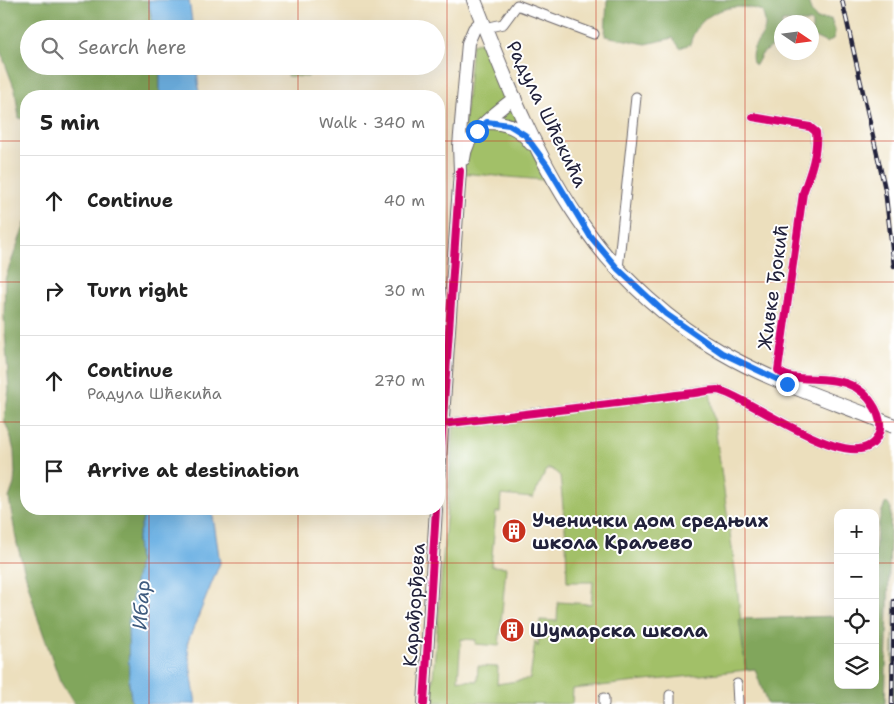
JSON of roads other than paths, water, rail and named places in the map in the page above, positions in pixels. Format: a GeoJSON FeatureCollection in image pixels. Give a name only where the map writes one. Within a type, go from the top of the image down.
{"type":"FeatureCollection","features":[{"type":"Feature","properties":{"kind":"main road","name":"Радула Шћекића"},"geometry":{"type":"LineString","coordinates":[[474,0],[480,26],[547,165],[586,230],[618,269],[674,320],[722,353],[773,378],[894,426]]}},
{"type":"Feature","properties":{"kind":"main road"},"geometry":{"type":"LineString","coordinates":[[487,122],[509,125],[518,129],[527,138],[541,160],[547,165]]}},
{"type":"Feature","properties":{"kind":"street"},"geometry":{"type":"LineString","coordinates":[[445,382],[468,42],[480,26],[503,24],[517,5],[594,34]]}},
{"type":"Feature","properties":{"kind":"street"},"geometry":{"type":"LineString","coordinates":[[460,171],[469,142],[487,122],[515,97]]}},
{"type":"Feature","properties":{"kind":"street"},"geometry":{"type":"LineString","coordinates":[[618,269],[622,212],[636,97]]}},
{"type":"Feature","properties":{"kind":"street","name":"Живке Ђокић"},"geometry":{"type":"LineString","coordinates":[[445,424],[718,390],[810,438],[840,446],[858,448],[870,446],[880,433],[879,416],[874,405],[862,393],[838,380],[792,377],[778,370],[803,193],[817,141],[816,132],[810,127],[753,117]]}},
{"type":"Feature","properties":{"kind":"street","name":"Карађорђева"},"geometry":{"type":"LineString","coordinates":[[424,704],[436,515]]}},
{"type":"Feature","properties":{"kind":"street"},"geometry":{"type":"LineString","coordinates":[[737,684],[738,704]]}},
{"type":"Feature","properties":{"kind":"water"},"geometry":{"type":"Polygon","coordinates":[[[148,0],[189,0],[192,20],[152,20],[148,0]]]}},
{"type":"Feature","properties":{"kind":"water"},"geometry":{"type":"Polygon","coordinates":[[[160,75],[198,75],[199,90],[160,90],[160,75]]]}},
{"type":"Feature","properties":{"kind":"water","name":"Ибар"},"geometry":{"type":"Polygon","coordinates":[[[144,515],[213,515],[220,563],[187,644],[196,704],[132,704],[129,684],[128,624],[139,561],[137,540],[144,515]]]}},
{"type":"Feature","properties":{"kind":"railway"},"geometry":{"type":"LineString","coordinates":[[842,0],[885,189],[894,266]]}},
{"type":"Feature","properties":{"kind":"railway"},"geometry":{"type":"LineString","coordinates":[[892,704],[894,601]]}},
{"type":"Feature","properties":{"kind":"place","name":"Ученички дом средњих школа Краљево"},"geometry":{"type":"Point","coordinates":[514,531]}},
{"type":"Feature","properties":{"kind":"place","name":"Шумарска школа"},"geometry":{"type":"Point","coordinates":[512,630]}}]}
